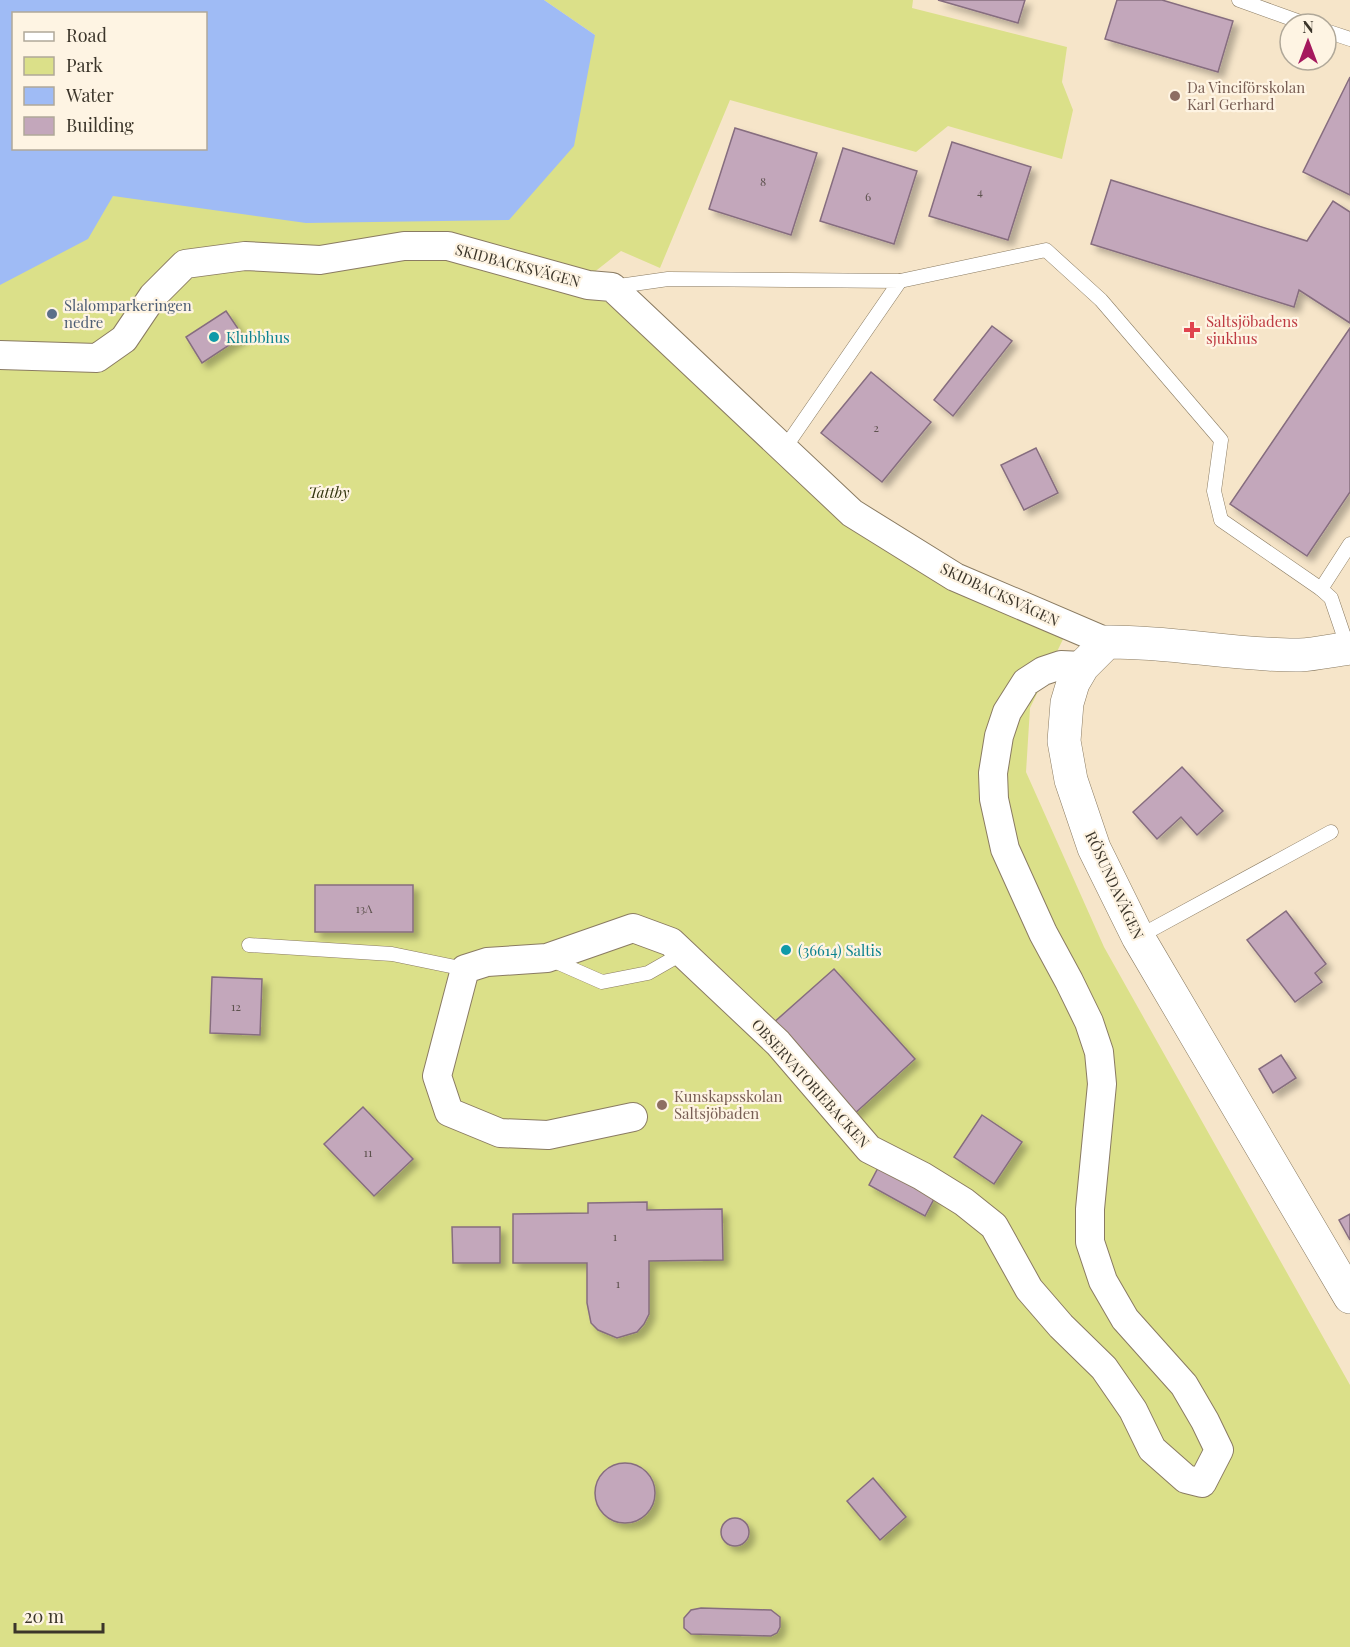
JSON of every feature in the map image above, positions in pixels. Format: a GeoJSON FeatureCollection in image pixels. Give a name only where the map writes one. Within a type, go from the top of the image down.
{"type":"FeatureCollection","features":[{"type":"Feature","properties":{"kind":"street","name":"SKIDBACKSVÄGEN"},"geometry":{"type":"LineString","coordinates":[[0,355],[97,358],[124,339],[153,296],[185,264],[245,256],[320,260],[404,246],[448,246],[588,285],[612,287],[852,513],[955,577],[1107,642]]}},
{"type":"Feature","properties":{"kind":"street"},"geometry":{"type":"LineString","coordinates":[[1107,642],[1302,655],[1349,648]]}},
{"type":"Feature","properties":{"kind":"street","name":"RÖSUNDAVÄGEN"},"geometry":{"type":"LineString","coordinates":[[1107,642],[1083,666],[1073,683],[1067,703],[1064,741],[1071,780],[1094,848],[1138,937],[1350,1297]]}},
{"type":"Feature","properties":{"kind":"street","name":"OBSERVATORIEBACKEN"},"geometry":{"type":"LineString","coordinates":[[465,969],[487,962],[547,958],[633,928],[670,942],[778,1043],[869,1149],[922,1176],[964,1202],[994,1226],[1029,1289],[1061,1326],[1104,1368],[1133,1410],[1152,1449],[1186,1479],[1202,1483],[1219,1450],[1184,1385],[1125,1319],[1103,1281],[1090,1242],[1090,1209],[1102,1084],[1099,1052],[1089,1022],[1043,933],[1005,849],[994,799],[993,773],[999,736],[1006,712],[1026,682],[1043,671],[1061,665],[1083,666]]}},
{"type":"Feature","properties":{"kind":"street"},"geometry":{"type":"LineString","coordinates":[[465,969],[437,1076],[449,1112],[500,1133],[548,1135],[633,1117]]}},
{"type":"Feature","properties":{"kind":"lane"},"geometry":{"type":"LineString","coordinates":[[1239,0],[1278,14]]}},
{"type":"Feature","properties":{"kind":"lane","name":"SKIDBACKSVÄGEN"},"geometry":{"type":"LineString","coordinates":[[612,287],[668,279],[900,281],[1046,250],[1101,300],[1221,440],[1214,491],[1221,520],[1321,589]]}},
{"type":"Feature","properties":{"kind":"lane"},"geometry":{"type":"LineString","coordinates":[[784,449],[900,281]]}},
{"type":"Feature","properties":{"kind":"lane"},"geometry":{"type":"LineString","coordinates":[[1349,648],[1331,598],[1321,589],[1350,544]]}},
{"type":"Feature","properties":{"kind":"lane"},"geometry":{"type":"LineString","coordinates":[[1138,937],[1331,832]]}},
{"type":"Feature","properties":{"kind":"lane"},"geometry":{"type":"LineString","coordinates":[[249,945],[392,954],[465,969]]}},
{"type":"Feature","properties":{"kind":"lane"},"geometry":{"type":"LineString","coordinates":[[547,958],[602,982],[648,973],[683,953]]}},
{"type":"Feature","properties":{"kind":"green space","name":"Tattby"},"geometry":{"type":"Polygon","coordinates":[[[0,0],[204,12],[12,12],[12,150],[207,150],[207,12],[595,35],[544,0],[913,0],[912,8],[1067,47],[1062,82],[1073,110],[1062,159],[948,126],[916,152],[730,100],[660,268],[621,251],[583,281],[787,465],[1065,635],[1030,708],[1026,772],[1104,947],[1350,1385],[1350,1647],[0,1647],[0,0]]]}},
{"type":"Feature","properties":{"kind":"water"},"geometry":{"type":"Polygon","coordinates":[[[0,0],[544,0],[595,35],[574,146],[509,220],[306,223],[113,196],[88,239],[0,285],[0,0]]]}},
{"type":"Feature","properties":{"kind":"building"},"geometry":{"type":"Polygon","coordinates":[[[938,0],[1025,0],[1018,23],[938,0]]]}},
{"type":"Feature","properties":{"kind":"building"},"geometry":{"type":"Polygon","coordinates":[[[1117,0],[1162,0],[1233,21],[1218,72],[1105,39],[1117,0]]]}},
{"type":"Feature","properties":{"kind":"building"},"geometry":{"type":"Polygon","coordinates":[[[1350,77],[1350,195],[1303,172],[1350,77]]]}},
{"type":"Feature","properties":{"kind":"building"},"geometry":{"type":"Polygon","coordinates":[[[735,128],[817,153],[791,235],[709,209],[735,128]]]}},
{"type":"Feature","properties":{"kind":"building"},"geometry":{"type":"Polygon","coordinates":[[[952,142],[1031,167],[1008,240],[929,216],[952,142]]]}},
{"type":"Feature","properties":{"kind":"building"},"geometry":{"type":"Polygon","coordinates":[[[843,148],[917,171],[894,244],[820,221],[843,148]]]}},
{"type":"Feature","properties":{"kind":"building"},"geometry":{"type":"Polygon","coordinates":[[[1111,180],[1307,241],[1333,201],[1350,212],[1350,323],[1299,290],[1294,307],[1091,244],[1111,180]]]}},
{"type":"Feature","properties":{"kind":"building","name":"Klubbhus"},"geometry":{"type":"Polygon","coordinates":[[[226,311],[243,336],[202,363],[186,337],[226,311]]]}},
{"type":"Feature","properties":{"kind":"building"},"geometry":{"type":"Polygon","coordinates":[[[992,326],[1012,341],[953,416],[934,400],[992,326]]]}},
{"type":"Feature","properties":{"kind":"building"},"geometry":{"type":"Polygon","coordinates":[[[1350,328],[1350,492],[1307,556],[1230,504],[1350,328]]]}},
{"type":"Feature","properties":{"kind":"building"},"geometry":{"type":"Polygon","coordinates":[[[871,372],[931,422],[882,482],[821,433],[871,372]]]}},
{"type":"Feature","properties":{"kind":"building"},"geometry":{"type":"Polygon","coordinates":[[[1036,448],[1058,493],[1024,510],[1001,465],[1036,448]]]}},
{"type":"Feature","properties":{"kind":"building"},"geometry":{"type":"Polygon","coordinates":[[[1182,767],[1223,811],[1197,835],[1181,817],[1157,839],[1133,812],[1182,767]]]}},
{"type":"Feature","properties":{"kind":"building"},"geometry":{"type":"Polygon","coordinates":[[[315,885],[413,885],[413,932],[315,932],[315,885]]]}},
{"type":"Feature","properties":{"kind":"building"},"geometry":{"type":"Polygon","coordinates":[[[1286,911],[1326,964],[1315,973],[1322,982],[1295,1002],[1247,940],[1286,911]]]}},
{"type":"Feature","properties":{"kind":"building"},"geometry":{"type":"Polygon","coordinates":[[[834,969],[915,1059],[853,1115],[772,1024],[834,969]]]}},
{"type":"Feature","properties":{"kind":"building"},"geometry":{"type":"Polygon","coordinates":[[[212,977],[262,979],[260,1035],[210,1033],[212,977]]]}},
{"type":"Feature","properties":{"kind":"building"},"geometry":{"type":"Polygon","coordinates":[[[1281,1055],[1296,1078],[1273,1093],[1259,1069],[1281,1055]]]}},
{"type":"Feature","properties":{"kind":"building"},"geometry":{"type":"Polygon","coordinates":[[[363,1107],[413,1159],[374,1196],[324,1144],[363,1107]]]}},
{"type":"Feature","properties":{"kind":"building"},"geometry":{"type":"Polygon","coordinates":[[[982,1115],[1022,1142],[994,1184],[954,1157],[982,1115]]]}},
{"type":"Feature","properties":{"kind":"building"},"geometry":{"type":"Polygon","coordinates":[[[879,1166],[935,1197],[925,1216],[869,1185],[879,1166]]]}},
{"type":"Feature","properties":{"kind":"building"},"geometry":{"type":"Polygon","coordinates":[[[647,1202],[647,1210],[722,1209],[723,1260],[649,1261],[649,1314],[637,1332],[617,1338],[598,1330],[591,1323],[587,1303],[587,1263],[513,1263],[513,1214],[588,1213],[588,1203],[647,1202]]]}},
{"type":"Feature","properties":{"kind":"building"},"geometry":{"type":"Polygon","coordinates":[[[1350,1214],[1350,1240],[1339,1220],[1350,1214]]]}},
{"type":"Feature","properties":{"kind":"building"},"geometry":{"type":"Polygon","coordinates":[[[452,1227],[500,1227],[500,1263],[453,1263],[452,1227]]]}},
{"type":"Feature","properties":{"kind":"building"},"geometry":{"type":"Polygon","coordinates":[[[625,1463],[642,1468],[650,1476],[655,1493],[650,1510],[642,1518],[625,1523],[608,1518],[600,1510],[595,1493],[600,1476],[608,1468],[625,1463]]]}},
{"type":"Feature","properties":{"kind":"building"},"geometry":{"type":"Polygon","coordinates":[[[873,1478],[906,1517],[880,1540],[847,1501],[873,1478]]]}},
{"type":"Feature","properties":{"kind":"building"},"geometry":{"type":"Polygon","coordinates":[[[735,1518],[745,1522],[749,1532],[745,1542],[735,1546],[725,1542],[721,1532],[725,1522],[735,1518]]]}},
{"type":"Feature","properties":{"kind":"building"},"geometry":{"type":"Polygon","coordinates":[[[701,1608],[771,1610],[780,1617],[780,1627],[777,1633],[771,1636],[691,1634],[684,1628],[684,1618],[691,1610],[701,1608]]]}},
{"type":"Feature","properties":{"kind":"place","name":"Da Vinciförskolan Karl Gerhard"},"geometry":{"type":"Point","coordinates":[1175,96]}},
{"type":"Feature","properties":{"kind":"place","name":"Slalomparkeringen nedre"},"geometry":{"type":"Point","coordinates":[52,314]}},
{"type":"Feature","properties":{"kind":"place","name":"Saltsjöbadens sjukhus"},"geometry":{"type":"Point","coordinates":[1192,330]}},
{"type":"Feature","properties":{"kind":"place","name":"Klubbhus"},"geometry":{"type":"Point","coordinates":[214,337]}},
{"type":"Feature","properties":{"kind":"place","name":"(36614) Saltis"},"geometry":{"type":"Point","coordinates":[786,950]}},
{"type":"Feature","properties":{"kind":"place","name":"Kunskapsskolan Saltsjöbaden"},"geometry":{"type":"Point","coordinates":[662,1105]}}]}
